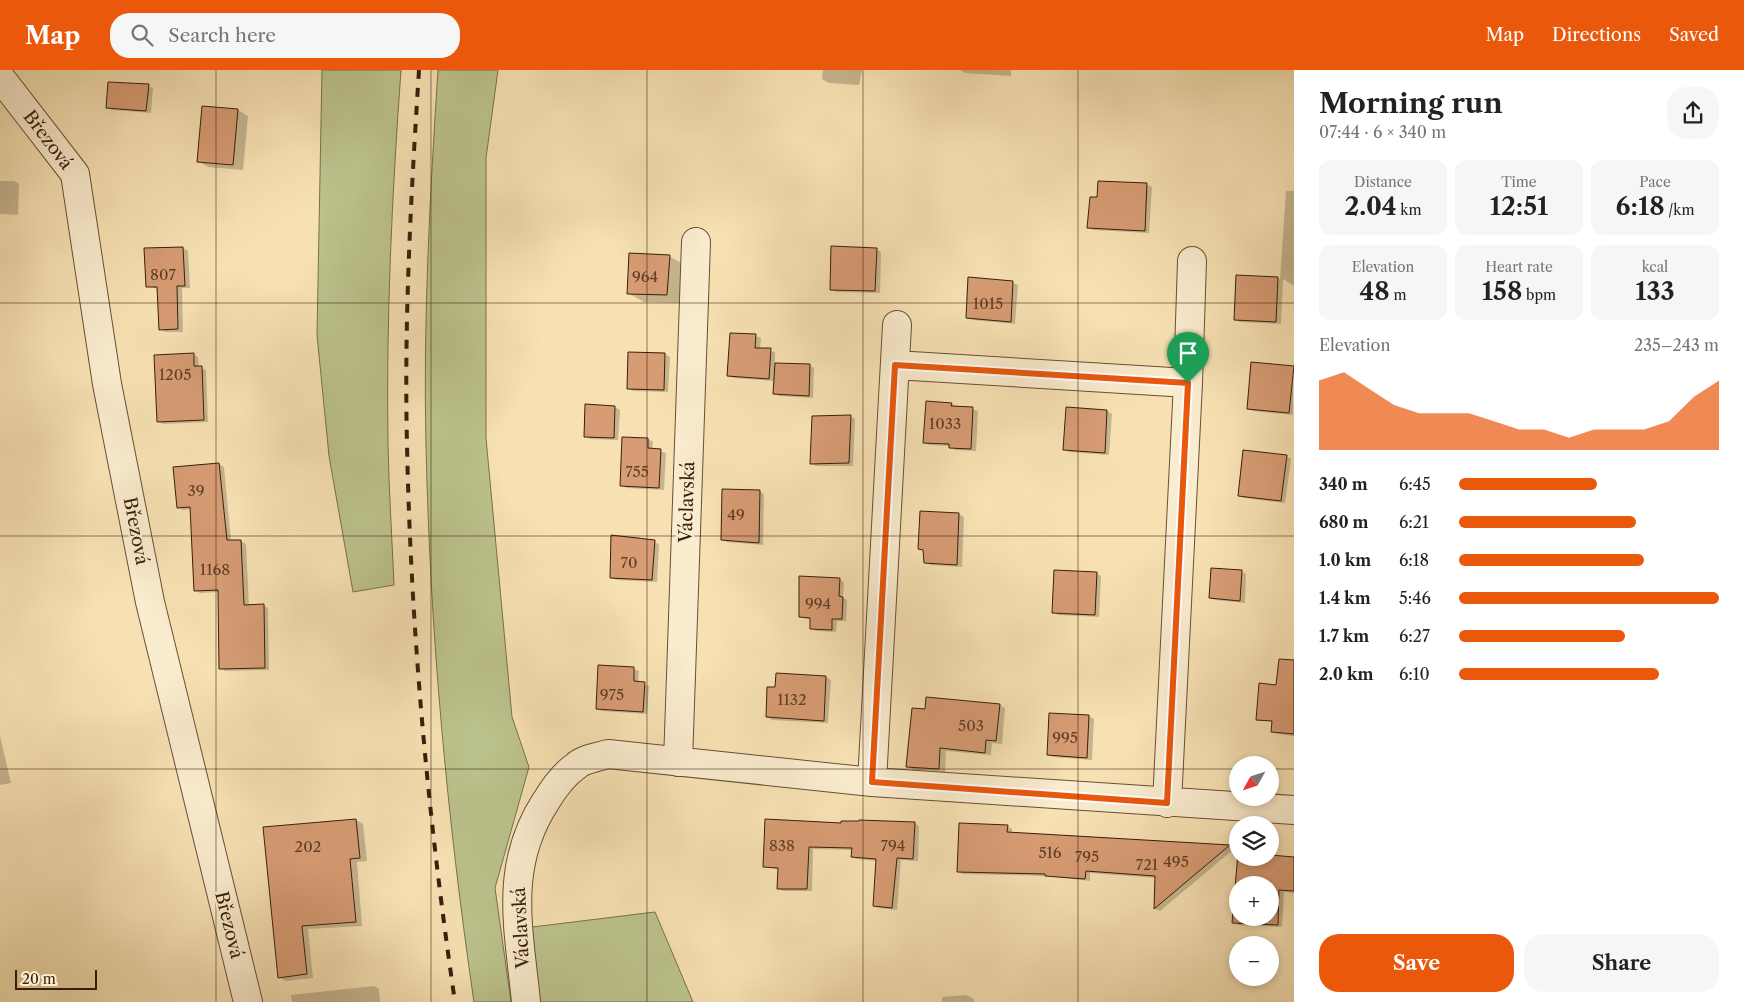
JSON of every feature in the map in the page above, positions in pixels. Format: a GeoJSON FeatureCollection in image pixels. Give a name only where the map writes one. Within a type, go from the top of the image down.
{"type":"FeatureCollection","features":[{"type":"Feature","properties":{"kind":"street","name":"Březová"},"geometry":{"type":"LineString","coordinates":[[0,77],[75,174],[106,384],[150,602],[248,1002]]}},
{"type":"Feature","properties":{"kind":"street","name":"Václavská"},"geometry":{"type":"LineString","coordinates":[[678,762],[696,242]]}},
{"type":"Feature","properties":{"kind":"street"},"geometry":{"type":"LineString","coordinates":[[1167,803],[1188,383],[1192,260]]}},
{"type":"Feature","properties":{"kind":"street"},"geometry":{"type":"LineString","coordinates":[[872,782],[897,325]]}},
{"type":"Feature","properties":{"kind":"street"},"geometry":{"type":"LineString","coordinates":[[895,365],[1188,383]]}},
{"type":"Feature","properties":{"kind":"street","name":"Václavská"},"geometry":{"type":"LineString","coordinates":[[526,1002],[516,905],[519,870],[526,837],[539,811],[556,785],[577,764],[608,754],[872,782],[1294,810]]}},
{"type":"Feature","properties":{"kind":"green space"},"geometry":{"type":"Polygon","coordinates":[[[322,70],[401,70],[392,211],[388,351],[388,445],[394,585],[353,592],[329,456],[317,335],[322,70]]]}},
{"type":"Feature","properties":{"kind":"green space"},"geometry":{"type":"Polygon","coordinates":[[[438,70],[498,70],[486,158],[486,438],[512,717],[529,767],[495,888],[511,1002],[474,1002],[464,933],[441,725],[431,585],[425,398],[426,304],[438,70]]]}},
{"type":"Feature","properties":{"kind":"green space"},"geometry":{"type":"Polygon","coordinates":[[[655,912],[693,1002],[530,1002],[516,929],[655,912]]]}},
{"type":"Feature","properties":{"kind":"building"},"geometry":{"type":"Polygon","coordinates":[[[108,82],[149,84],[146,111],[106,108],[108,82]]]}},
{"type":"Feature","properties":{"kind":"building"},"geometry":{"type":"Polygon","coordinates":[[[202,106],[238,109],[233,165],[197,162],[202,106]]]}},
{"type":"Feature","properties":{"kind":"building"},"geometry":{"type":"Polygon","coordinates":[[[1098,181],[1147,183],[1145,231],[1087,228],[1090,197],[1097,197],[1098,181]]]}},
{"type":"Feature","properties":{"kind":"building"},"geometry":{"type":"Polygon","coordinates":[[[831,246],[877,248],[875,291],[830,290],[831,246]]]}},
{"type":"Feature","properties":{"kind":"building"},"geometry":{"type":"Polygon","coordinates":[[[183,247],[185,286],[177,286],[178,329],[159,330],[157,287],[146,287],[144,248],[183,247]]]}},
{"type":"Feature","properties":{"kind":"building"},"geometry":{"type":"Polygon","coordinates":[[[629,253],[670,255],[667,295],[627,294],[629,253]]]}},
{"type":"Feature","properties":{"kind":"building"},"geometry":{"type":"Polygon","coordinates":[[[1236,275],[1278,277],[1276,322],[1234,320],[1236,275]]]}},
{"type":"Feature","properties":{"kind":"building"},"geometry":{"type":"Polygon","coordinates":[[[968,277],[1013,281],[1011,322],[966,318],[968,277]]]}},
{"type":"Feature","properties":{"kind":"building"},"geometry":{"type":"Polygon","coordinates":[[[730,333],[756,334],[755,348],[771,348],[769,379],[727,376],[730,333]]]}},
{"type":"Feature","properties":{"kind":"building"},"geometry":{"type":"Polygon","coordinates":[[[628,352],[665,353],[664,390],[627,389],[628,352]]]}},
{"type":"Feature","properties":{"kind":"building"},"geometry":{"type":"Polygon","coordinates":[[[194,353],[194,366],[202,366],[204,420],[157,422],[154,355],[194,353]]]}},
{"type":"Feature","properties":{"kind":"building"},"geometry":{"type":"Polygon","coordinates":[[[1251,362],[1294,366],[1289,413],[1247,409],[1251,362]]]}},
{"type":"Feature","properties":{"kind":"building"},"geometry":{"type":"Polygon","coordinates":[[[775,363],[810,364],[809,396],[773,394],[775,363]]]}},
{"type":"Feature","properties":{"kind":"building"},"geometry":{"type":"Polygon","coordinates":[[[926,401],[952,403],[951,406],[973,407],[971,449],[949,448],[949,444],[923,443],[926,401]]]}},
{"type":"Feature","properties":{"kind":"building"},"geometry":{"type":"Polygon","coordinates":[[[585,404],[615,406],[614,438],[584,437],[585,404]]]}},
{"type":"Feature","properties":{"kind":"building"},"geometry":{"type":"Polygon","coordinates":[[[1066,407],[1107,410],[1105,453],[1063,450],[1066,407]]]}},
{"type":"Feature","properties":{"kind":"building"},"geometry":{"type":"Polygon","coordinates":[[[851,415],[849,463],[810,464],[812,416],[851,415]]]}},
{"type":"Feature","properties":{"kind":"building"},"geometry":{"type":"Polygon","coordinates":[[[622,437],[648,438],[648,448],[661,449],[659,488],[620,486],[622,437]]]}},
{"type":"Feature","properties":{"kind":"building"},"geometry":{"type":"Polygon","coordinates":[[[1243,450],[1287,455],[1281,501],[1238,496],[1243,450]]]}},
{"type":"Feature","properties":{"kind":"building"},"geometry":{"type":"Polygon","coordinates":[[[219,463],[227,540],[241,540],[244,605],[264,604],[265,668],[219,669],[218,590],[194,591],[190,507],[177,508],[173,467],[219,463]]]}},
{"type":"Feature","properties":{"kind":"building"},"geometry":{"type":"Polygon","coordinates":[[[722,489],[760,490],[759,543],[721,540],[722,489]]]}},
{"type":"Feature","properties":{"kind":"building"},"geometry":{"type":"Polygon","coordinates":[[[920,511],[959,513],[957,565],[924,563],[923,550],[918,549],[920,511]]]}},
{"type":"Feature","properties":{"kind":"building"},"geometry":{"type":"Polygon","coordinates":[[[611,535],[655,540],[652,580],[610,578],[611,535]]]}},
{"type":"Feature","properties":{"kind":"building"},"geometry":{"type":"Polygon","coordinates":[[[1211,568],[1242,570],[1240,601],[1209,598],[1211,568]]]}},
{"type":"Feature","properties":{"kind":"building"},"geometry":{"type":"Polygon","coordinates":[[[1054,570],[1097,572],[1095,615],[1052,613],[1054,570]]]}},
{"type":"Feature","properties":{"kind":"building"},"geometry":{"type":"Polygon","coordinates":[[[799,576],[840,578],[839,596],[843,597],[842,619],[832,619],[832,630],[810,629],[810,618],[799,617],[799,576]]]}},
{"type":"Feature","properties":{"kind":"building"},"geometry":{"type":"Polygon","coordinates":[[[1279,659],[1294,660],[1294,734],[1271,732],[1272,721],[1256,720],[1259,683],[1276,685],[1279,659]]]}},
{"type":"Feature","properties":{"kind":"building"},"geometry":{"type":"Polygon","coordinates":[[[598,665],[634,667],[634,681],[645,682],[643,712],[596,709],[598,665]]]}},
{"type":"Feature","properties":{"kind":"building"},"geometry":{"type":"Polygon","coordinates":[[[776,673],[826,676],[824,721],[766,717],[767,687],[775,687],[776,673]]]}},
{"type":"Feature","properties":{"kind":"building"},"geometry":{"type":"Polygon","coordinates":[[[926,697],[1000,704],[996,741],[986,740],[985,753],[940,748],[939,769],[906,767],[912,708],[925,709],[926,697]]]}},
{"type":"Feature","properties":{"kind":"building"},"geometry":{"type":"Polygon","coordinates":[[[1049,713],[1089,715],[1087,758],[1047,755],[1049,713]]]}},
{"type":"Feature","properties":{"kind":"building"},"geometry":{"type":"Polygon","coordinates":[[[356,819],[360,858],[350,859],[356,922],[302,926],[307,974],[278,978],[263,827],[356,819]]]}},
{"type":"Feature","properties":{"kind":"building"},"geometry":{"type":"Polygon","coordinates":[[[765,819],[841,823],[841,821],[859,820],[915,822],[913,859],[897,858],[892,908],[873,906],[876,859],[851,857],[852,848],[809,847],[807,889],[777,889],[778,868],[763,867],[765,819]]]}},
{"type":"Feature","properties":{"kind":"building"},"geometry":{"type":"Polygon","coordinates":[[[959,823],[1008,825],[1007,832],[1229,845],[1154,909],[1155,876],[1086,871],[1085,879],[1045,876],[1045,874],[957,872],[959,823]]]}},
{"type":"Feature","properties":{"kind":"building"},"geometry":{"type":"Polygon","coordinates":[[[1279,856],[1294,857],[1294,891],[1279,890],[1279,876],[1236,876],[1237,866],[1279,866],[1279,856]]]}},
{"type":"Feature","properties":{"kind":"railway"},"geometry":{"type":"LineString","coordinates":[[419,70],[407,304],[406,398],[409,515],[422,725],[445,933],[455,1002]]}},
{"type":"Feature","properties":{"kind":"route"},"geometry":{"type":"LineString","coordinates":[[895,365],[1188,383],[1167,803],[872,782],[895,365]]}}]}
